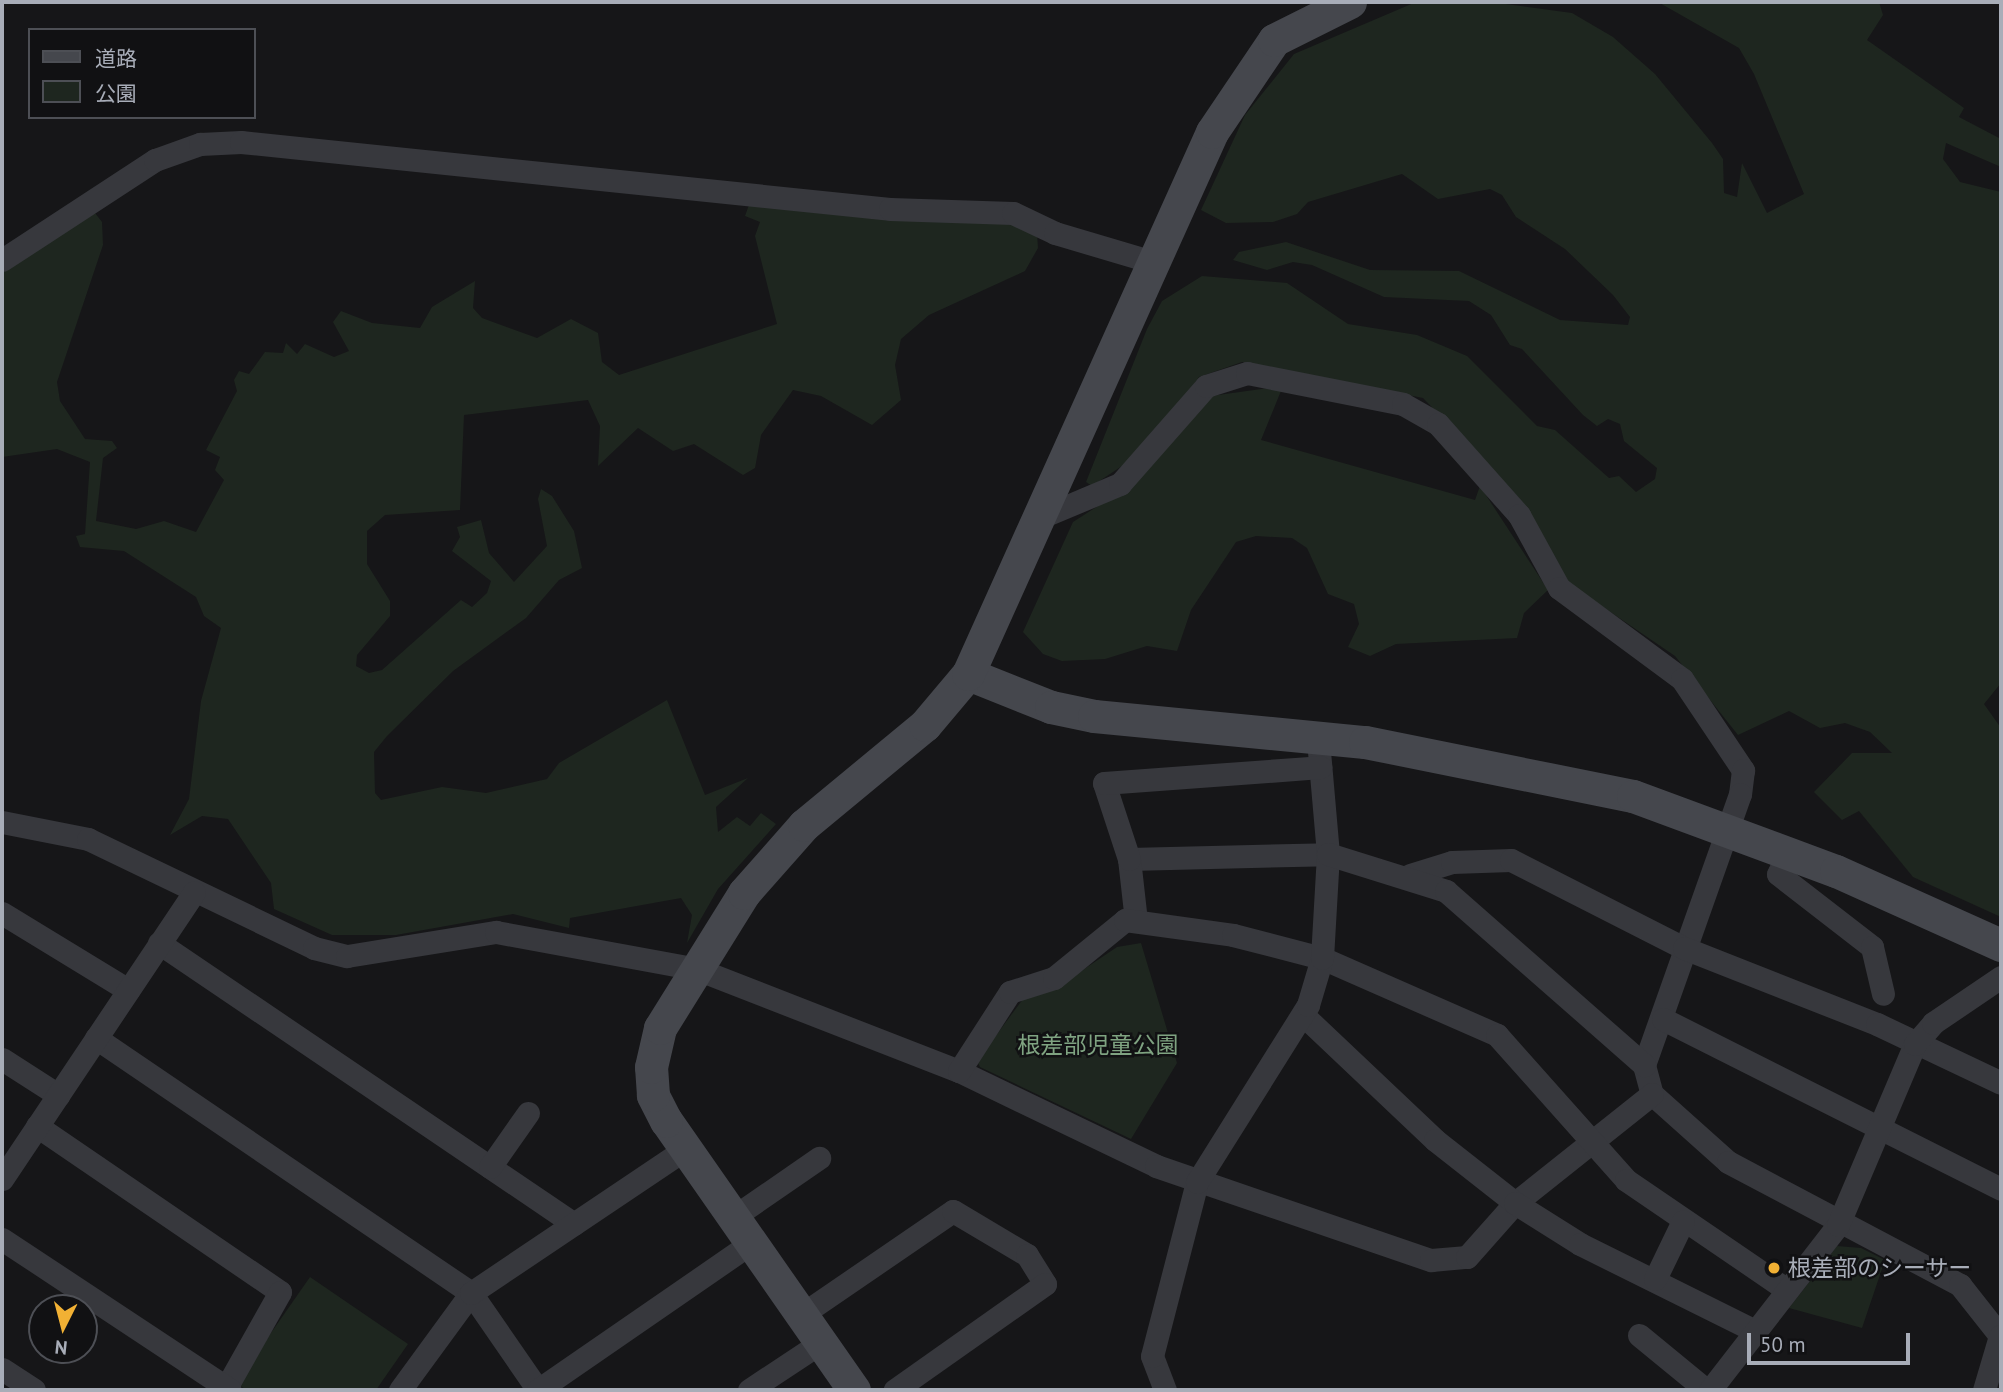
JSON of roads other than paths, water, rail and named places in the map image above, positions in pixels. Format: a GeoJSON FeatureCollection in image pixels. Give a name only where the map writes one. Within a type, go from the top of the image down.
{"type":"FeatureCollection","features":[{"type":"Feature","properties":{"kind":"street"},"geometry":{"type":"LineString","coordinates":[[854,1390],[684,1150],[653,1095],[651,1067],[660,1028],[744,892],[804,825],[925,725],[968,674],[1212,132],[1251,66],[1273,40],[1350,2]]}},
{"type":"Feature","properties":{"kind":"street"},"geometry":{"type":"LineString","coordinates":[[2,260],[155,160],[200,144],[241,142],[890,209],[1013,213],[1055,233],[1153,262]]}},
{"type":"Feature","properties":{"kind":"street"},"geometry":{"type":"LineString","coordinates":[[1039,518],[1120,484],[1206,386],[1247,373],[1273,376],[1403,404],[1438,424],[1519,515],[1559,588],[1682,678],[1743,770],[1727,827],[1684,948],[1663,1019],[1644,1065]]}},
{"type":"Feature","properties":{"kind":"street"},"geometry":{"type":"LineString","coordinates":[[968,674],[1051,708],[1094,716],[1319,752],[1545,774],[1727,827],[2001,945]]}},
{"type":"Feature","properties":{"kind":"street"},"geometry":{"type":"LineString","coordinates":[[1165,1390],[1152,1356],[1197,1182],[1303,1015],[1322,958],[1328,854],[1319,752]]}},
{"type":"Feature","properties":{"kind":"street"},"geometry":{"type":"LineString","coordinates":[[1136,921],[1129,859],[1104,783],[1319,752]]}},
{"type":"Feature","properties":{"kind":"street"},"geometry":{"type":"LineString","coordinates":[[2,822],[88,839],[314,948],[347,956],[496,932],[697,969],[959,1070],[1197,1182],[1431,1260],[1467,1257],[1516,1203],[1589,1139],[1652,1094]]}},
{"type":"Feature","properties":{"kind":"street"},"geometry":{"type":"LineString","coordinates":[[1788,852],[1778,874],[1872,947],[1883,994]]}},
{"type":"Feature","properties":{"kind":"street"},"geometry":{"type":"LineString","coordinates":[[1129,859],[1328,854],[1410,875],[1446,891],[1644,1065],[1652,1094],[1728,1162],[1838,1225],[1960,1285],[2001,1337],[1984,1390]]}},
{"type":"Feature","properties":{"kind":"street"},"geometry":{"type":"LineString","coordinates":[[1410,875],[1452,862],[1511,860],[1684,948],[2001,1083]]}},
{"type":"Feature","properties":{"kind":"street"},"geometry":{"type":"LineString","coordinates":[[2,1179],[194,891]]}},
{"type":"Feature","properties":{"kind":"street"},"geometry":{"type":"LineString","coordinates":[[2,913],[128,990]]}},
{"type":"Feature","properties":{"kind":"street"},"geometry":{"type":"LineString","coordinates":[[959,1070],[1010,992],[1054,978],[1125,920],[1233,935],[1322,958],[1497,1035],[1626,1180],[1787,1290]]}},
{"type":"Feature","properties":{"kind":"street"},"geometry":{"type":"LineString","coordinates":[[159,943],[574,1224]]}},
{"type":"Feature","properties":{"kind":"street"},"geometry":{"type":"LineString","coordinates":[[1639,1335],[1708,1390],[1838,1225],[1914,1044],[1933,1023],[2001,977]]}},
{"type":"Feature","properties":{"kind":"street"},"geometry":{"type":"LineString","coordinates":[[1303,1015],[1436,1140],[1516,1203],[1580,1244],[1656,1279],[1755,1331]]}},
{"type":"Feature","properties":{"kind":"street"},"geometry":{"type":"LineString","coordinates":[[1663,1019],[1879,1131],[2001,1189]]}},
{"type":"Feature","properties":{"kind":"street"},"geometry":{"type":"LineString","coordinates":[[96,1038],[471,1293],[538,1390],[741,1231],[819,1158]]}},
{"type":"Feature","properties":{"kind":"street"},"geometry":{"type":"LineString","coordinates":[[2,1059],[58,1095]]}},
{"type":"Feature","properties":{"kind":"street"},"geometry":{"type":"LineString","coordinates":[[490,1167],[528,1112]]}},
{"type":"Feature","properties":{"kind":"street"},"geometry":{"type":"LineString","coordinates":[[2,1239],[228,1389],[280,1292],[37,1126]]}},
{"type":"Feature","properties":{"kind":"street"},"geometry":{"type":"LineString","coordinates":[[400,1390],[471,1293],[684,1150]]}},
{"type":"Feature","properties":{"kind":"street"},"geometry":{"type":"LineString","coordinates":[[801,1315],[953,1212],[1027,1255],[1045,1284],[895,1390]]}},
{"type":"Feature","properties":{"kind":"street"},"geometry":{"type":"LineString","coordinates":[[1656,1279],[1683,1221]]}},
{"type":"Feature","properties":{"kind":"street"},"geometry":{"type":"LineString","coordinates":[[749,1390],[820,1343]]}},
{"type":"Feature","properties":{"kind":"street"},"geometry":{"type":"LineString","coordinates":[[2,1369],[34,1390]]}},
{"type":"Feature","properties":{"kind":"place","name":"根差部のシーサー"},"geometry":{"type":"Point","coordinates":[1774,1268]}},
{"type":"Feature","properties":{"kind":"park label","name":"根差部児童公園"},"geometry":{"type":"Point","coordinates":[1098,1045]}}]}
